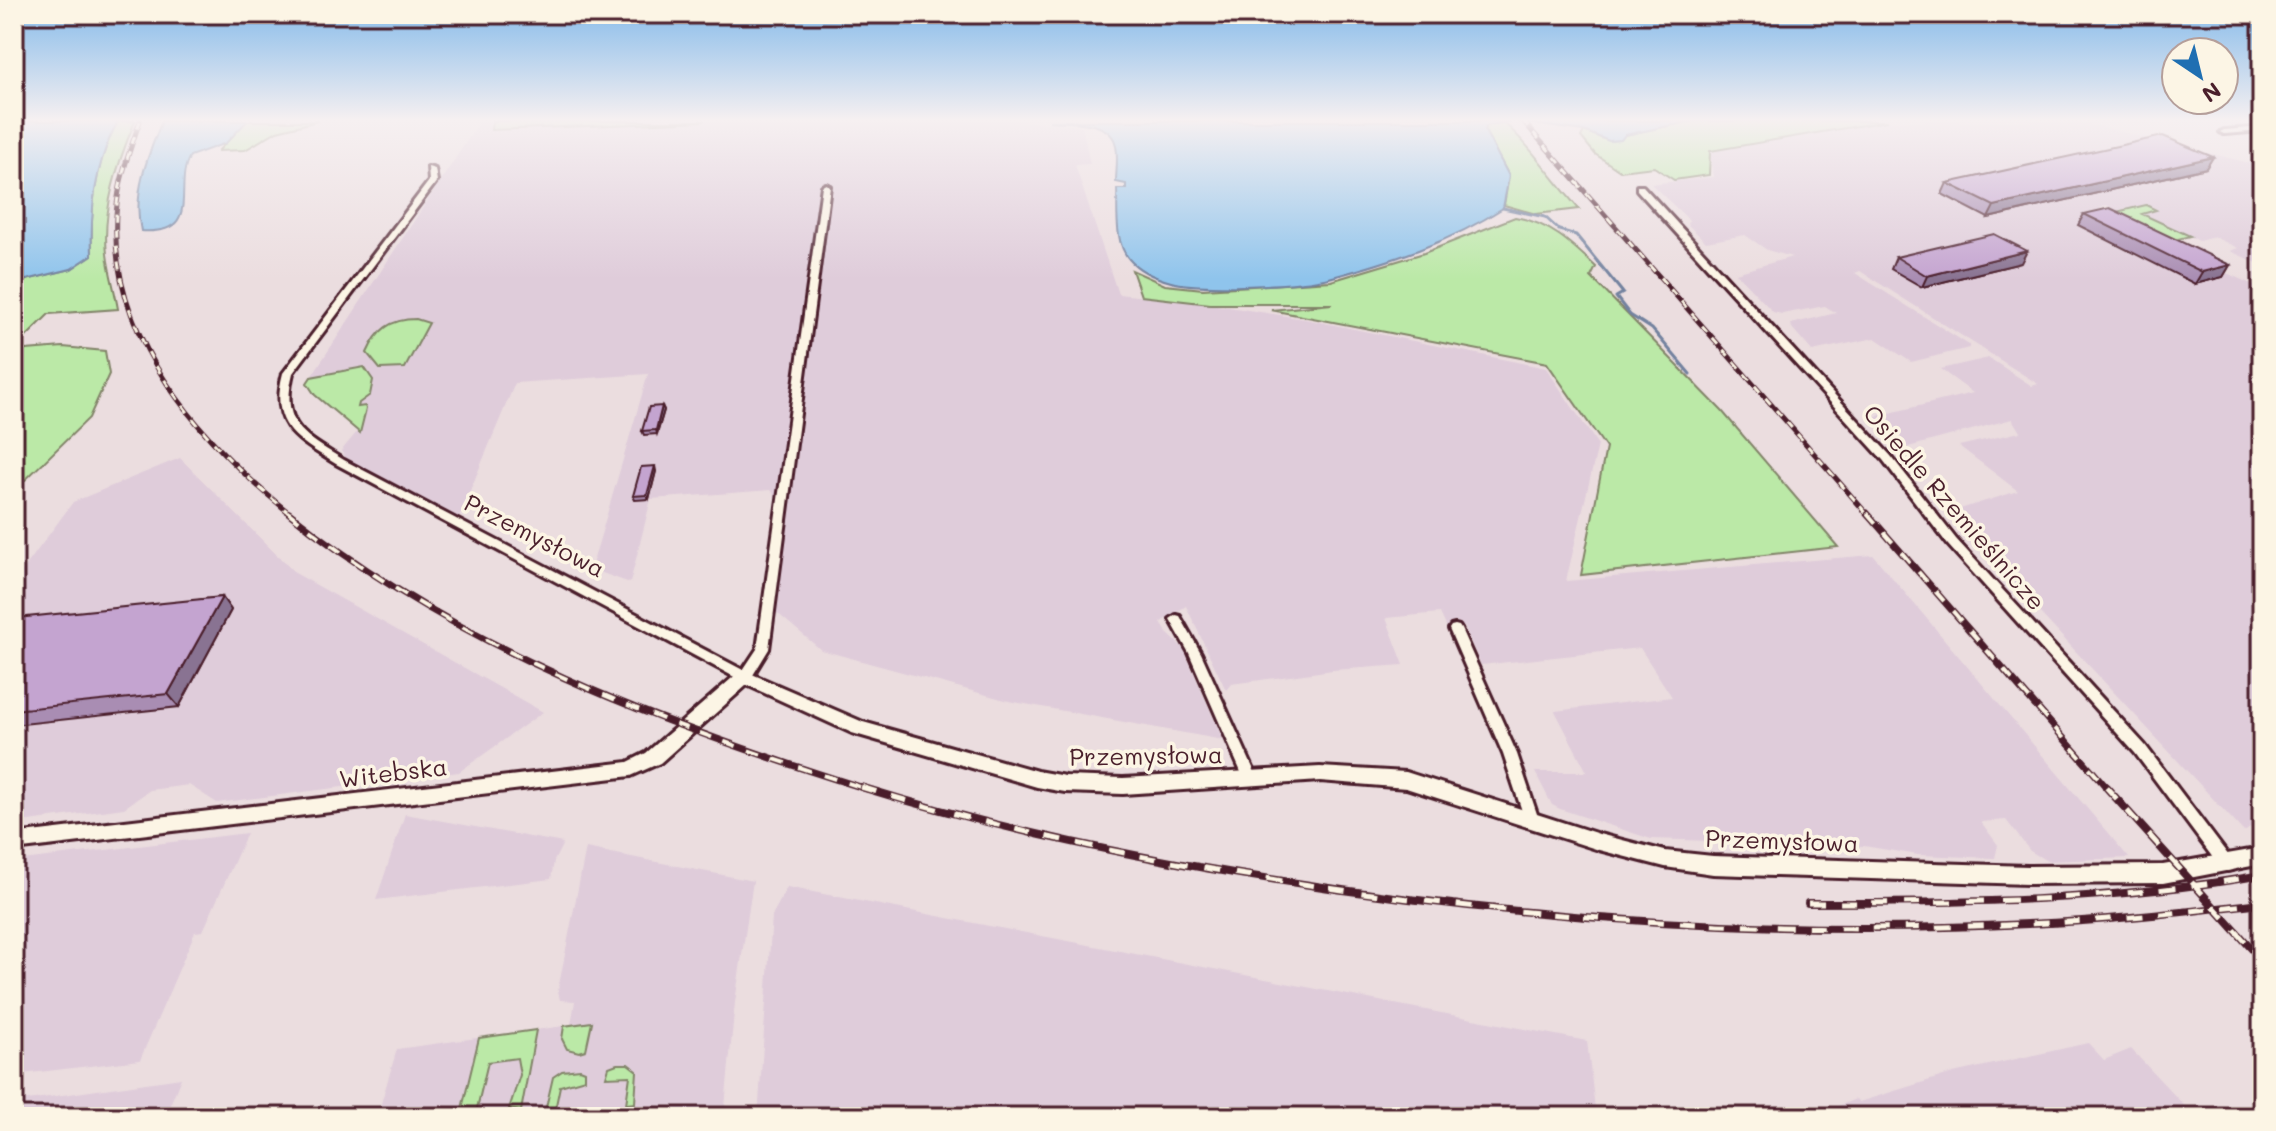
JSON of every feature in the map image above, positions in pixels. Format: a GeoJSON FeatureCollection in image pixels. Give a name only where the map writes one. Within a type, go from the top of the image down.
{"type":"FeatureCollection","features":[{"type":"Feature","properties":{"kind":"street","name":"Przemysłowa"},"geometry":{"type":"LineString","coordinates":[[432,174],[433,181],[428,188],[288,373],[282,401],[293,429],[340,462],[745,677],[858,728],[1037,779],[1065,784],[1123,786],[1349,774],[1406,780],[1599,842],[1665,859],[1750,868],[2042,875],[2163,874],[2227,865],[2262,856]]}},
{"type":"Feature","properties":{"kind":"street"},"geometry":{"type":"LineString","coordinates":[[745,677],[755,666],[763,649],[826,186]]}},
{"type":"Feature","properties":{"kind":"street","name":"Osiedle Rzemieślnicze"},"geometry":{"type":"LineString","coordinates":[[1640,188],[1887,458],[1952,542],[2140,749],[2227,865]]}},
{"type":"Feature","properties":{"kind":"street"},"geometry":{"type":"LineString","coordinates":[[1176,619],[1195,653],[1251,779]]}},
{"type":"Feature","properties":{"kind":"street"},"geometry":{"type":"LineString","coordinates":[[1455,629],[1510,754],[1532,820]]}},
{"type":"Feature","properties":{"kind":"street","name":"Witebska"},"geometry":{"type":"LineString","coordinates":[[14,842],[631,769],[653,758],[745,677]]}},
{"type":"Feature","properties":{"kind":"shaded area"},"geometry":{"type":"Polygon","coordinates":[[[445,174],[1078,174],[1118,294],[1305,319],[1546,368],[1598,445],[1566,581],[1873,555],[2129,858],[2047,861],[2030,851],[2006,820],[1981,822],[1998,845],[1995,858],[1918,855],[1864,846],[1651,839],[1560,809],[1552,805],[1535,772],[1587,772],[1555,711],[1672,697],[1640,648],[1481,665],[1464,626],[1447,628],[1440,613],[1386,618],[1404,665],[1333,670],[1231,684],[1226,690],[1186,606],[1161,622],[1167,633],[1183,648],[1223,740],[1009,701],[821,650],[775,611],[788,515],[771,490],[651,499],[630,583],[591,569],[648,374],[515,383],[459,517],[346,458],[341,451],[357,432],[307,383],[445,174]]]}},
{"type":"Feature","properties":{"kind":"shaded area"},"geometry":{"type":"Polygon","coordinates":[[[1713,174],[2262,174],[2262,265],[2230,251],[2238,248],[2214,237],[2199,241],[2190,236],[2176,240],[2106,205],[2093,213],[2262,289],[2262,820],[2244,832],[1947,513],[2018,491],[1959,446],[2020,432],[2012,419],[1901,449],[1869,418],[1973,393],[1940,369],[1989,358],[2032,386],[2038,384],[1860,271],[1855,273],[1969,345],[1969,348],[1911,362],[1875,338],[1812,351],[1791,324],[1836,313],[1825,306],[1782,314],[1773,312],[1736,273],[1792,257],[1767,250],[1745,235],[1706,242],[1687,224],[1689,220],[1651,184],[1713,177],[1713,174]]]}},
{"type":"Feature","properties":{"kind":"shaded area"},"geometry":{"type":"Polygon","coordinates":[[[180,458],[295,573],[543,712],[459,772],[217,803],[189,785],[150,790],[124,808],[14,823],[14,582],[73,502],[180,458]]]}},
{"type":"Feature","properties":{"kind":"shaded area"},"geometry":{"type":"Polygon","coordinates":[[[405,814],[563,843],[554,861],[551,879],[376,900],[405,814]]]}},
{"type":"Feature","properties":{"kind":"shaded area"},"geometry":{"type":"Polygon","coordinates":[[[247,833],[203,931],[195,932],[140,1060],[14,1075],[14,861],[247,833]]]}},
{"type":"Feature","properties":{"kind":"shaded area"},"geometry":{"type":"Polygon","coordinates":[[[586,848],[753,881],[735,1002],[724,1117],[377,1117],[397,1049],[571,1025],[575,1001],[560,1000],[558,990],[586,848]]]}},
{"type":"Feature","properties":{"kind":"shaded area"},"geometry":{"type":"Polygon","coordinates":[[[787,887],[1587,1041],[1596,1117],[758,1117],[772,916],[787,887]]]}},
{"type":"Feature","properties":{"kind":"shaded area"},"geometry":{"type":"Polygon","coordinates":[[[2088,1043],[2104,1060],[2131,1049],[2195,1117],[1809,1117],[1856,1099],[1859,1102],[1953,1073],[2088,1043]]]}},
{"type":"Feature","properties":{"kind":"shaded area"},"geometry":{"type":"Polygon","coordinates":[[[181,1078],[165,1117],[14,1117],[14,1102],[181,1078]]]}},
{"type":"Feature","properties":{"kind":"green space"},"geometry":{"type":"Polygon","coordinates":[[[98,174],[116,174],[106,237],[118,309],[49,314],[14,349],[14,283],[71,269],[92,255],[98,174]]]}},
{"type":"Feature","properties":{"kind":"green space"},"geometry":{"type":"Polygon","coordinates":[[[1508,174],[1550,174],[1579,209],[1536,214],[1504,205],[1508,174]]]}},
{"type":"Feature","properties":{"kind":"green space"},"geometry":{"type":"Polygon","coordinates":[[[1664,174],[1709,174],[1709,175],[1674,180],[1664,174]]]}},
{"type":"Feature","properties":{"kind":"green space"},"geometry":{"type":"Polygon","coordinates":[[[2146,205],[2156,210],[2142,214],[2190,236],[2174,240],[2116,212],[2146,205]]]}},
{"type":"Feature","properties":{"kind":"green space"},"geometry":{"type":"Polygon","coordinates":[[[1515,217],[1549,229],[1569,242],[1596,267],[1591,277],[1722,411],[1838,547],[1581,575],[1606,448],[1547,363],[1271,310],[1332,304],[1210,304],[1141,296],[1132,270],[1165,285],[1203,289],[1331,281],[1424,253],[1515,217]]]}},
{"type":"Feature","properties":{"kind":"green space"},"geometry":{"type":"Polygon","coordinates":[[[416,319],[429,323],[405,368],[380,369],[367,353],[375,338],[392,324],[416,319]]]}},
{"type":"Feature","properties":{"kind":"green space"},"geometry":{"type":"Polygon","coordinates":[[[63,347],[105,351],[109,374],[89,418],[14,491],[14,351],[63,347]]]}},
{"type":"Feature","properties":{"kind":"green space"},"geometry":{"type":"Polygon","coordinates":[[[364,367],[373,380],[370,395],[358,407],[365,406],[366,409],[360,433],[315,395],[307,383],[311,377],[364,367]]]}},
{"type":"Feature","properties":{"kind":"green space"},"geometry":{"type":"Polygon","coordinates":[[[592,1022],[586,1050],[567,1049],[562,1039],[564,1026],[592,1022]]]}},
{"type":"Feature","properties":{"kind":"green space"},"geometry":{"type":"Polygon","coordinates":[[[536,1030],[521,1111],[509,1109],[520,1075],[517,1058],[488,1062],[475,1117],[460,1117],[479,1038],[536,1030]]]}},
{"type":"Feature","properties":{"kind":"green space"},"geometry":{"type":"Polygon","coordinates":[[[628,1064],[637,1071],[635,1103],[626,1104],[630,1076],[606,1077],[609,1067],[628,1064]]]}},
{"type":"Feature","properties":{"kind":"green space"},"geometry":{"type":"Polygon","coordinates":[[[562,1071],[585,1071],[585,1079],[560,1086],[554,1115],[544,1116],[553,1077],[562,1071]]]}},
{"type":"Feature","properties":{"kind":"water"},"geometry":{"type":"Polygon","coordinates":[[[14,174],[98,174],[92,220],[92,255],[71,269],[14,283],[14,174]]]}},
{"type":"Feature","properties":{"kind":"water"},"geometry":{"type":"Polygon","coordinates":[[[144,174],[185,174],[182,207],[173,225],[160,230],[141,231],[140,189],[144,174]]]}},
{"type":"Feature","properties":{"kind":"water"},"geometry":{"type":"Polygon","coordinates":[[[1116,174],[1509,176],[1503,208],[1441,241],[1329,278],[1250,286],[1185,284],[1148,274],[1133,263],[1124,252],[1118,226],[1117,189],[1126,189],[1126,184],[1116,182],[1116,174]]]}},
{"type":"Feature","properties":{"kind":"building"},"geometry":{"type":"Polygon","coordinates":[[[1989,174],[2138,174],[1994,206],[1947,183],[1989,174]]]}},
{"type":"Feature","properties":{"kind":"building"},"geometry":{"type":"Polygon","coordinates":[[[2110,208],[2230,265],[2202,272],[2084,214],[2110,208]]]}},
{"type":"Feature","properties":{"kind":"building"},"geometry":{"type":"Polygon","coordinates":[[[1994,234],[2027,251],[1927,276],[1896,257],[1994,234]]]}},
{"type":"Feature","properties":{"kind":"building"},"geometry":{"type":"Polygon","coordinates":[[[662,406],[656,430],[642,431],[649,407],[662,406]]]}},
{"type":"Feature","properties":{"kind":"building"},"geometry":{"type":"Polygon","coordinates":[[[655,466],[647,495],[633,496],[641,467],[655,466]]]}},
{"type":"Feature","properties":{"kind":"building"},"geometry":{"type":"Polygon","coordinates":[[[222,597],[168,694],[14,710],[14,622],[17,618],[222,597]]]}},
{"type":"Feature","properties":{"kind":"waterway"},"geometry":{"type":"LineString","coordinates":[[1503,208],[1545,217],[1559,230],[1576,235],[1623,293],[1616,297],[1630,315],[1652,329],[1690,374]]}},
{"type":"Feature","properties":{"kind":"railway"},"geometry":{"type":"LineString","coordinates":[[123,174],[116,215],[118,261],[128,304],[145,345],[195,421],[258,487],[292,515]]}},
{"type":"Feature","properties":{"kind":"railway"},"geometry":{"type":"LineString","coordinates":[[1569,174],[1868,515]]}},
{"type":"Feature","properties":{"kind":"railway"},"geometry":{"type":"LineString","coordinates":[[289,513],[354,561],[422,604],[492,643],[565,678],[715,738],[867,789]]}},
{"type":"Feature","properties":{"kind":"railway"},"geometry":{"type":"LineString","coordinates":[[1867,513],[2108,789]]}},
{"type":"Feature","properties":{"kind":"railway"},"geometry":{"type":"LineString","coordinates":[[861,787],[1015,829],[1172,862],[1370,894],[1557,915],[1651,922],[1840,928],[2086,921],[2215,908]]}},
{"type":"Feature","properties":{"kind":"railway"},"geometry":{"type":"LineString","coordinates":[[2106,787],[2195,885]]}},
{"type":"Feature","properties":{"kind":"railway"},"geometry":{"type":"LineString","coordinates":[[2195,885],[2262,875]]}},
{"type":"Feature","properties":{"kind":"railway"},"geometry":{"type":"LineString","coordinates":[[1808,903],[2036,899],[2195,885]]}},
{"type":"Feature","properties":{"kind":"railway"},"geometry":{"type":"LineString","coordinates":[[2195,885],[2215,908]]}},
{"type":"Feature","properties":{"kind":"railway"},"geometry":{"type":"LineString","coordinates":[[2215,908],[2262,903]]}},
{"type":"Feature","properties":{"kind":"railway"},"geometry":{"type":"LineString","coordinates":[[2215,908],[2262,960]]}}]}
